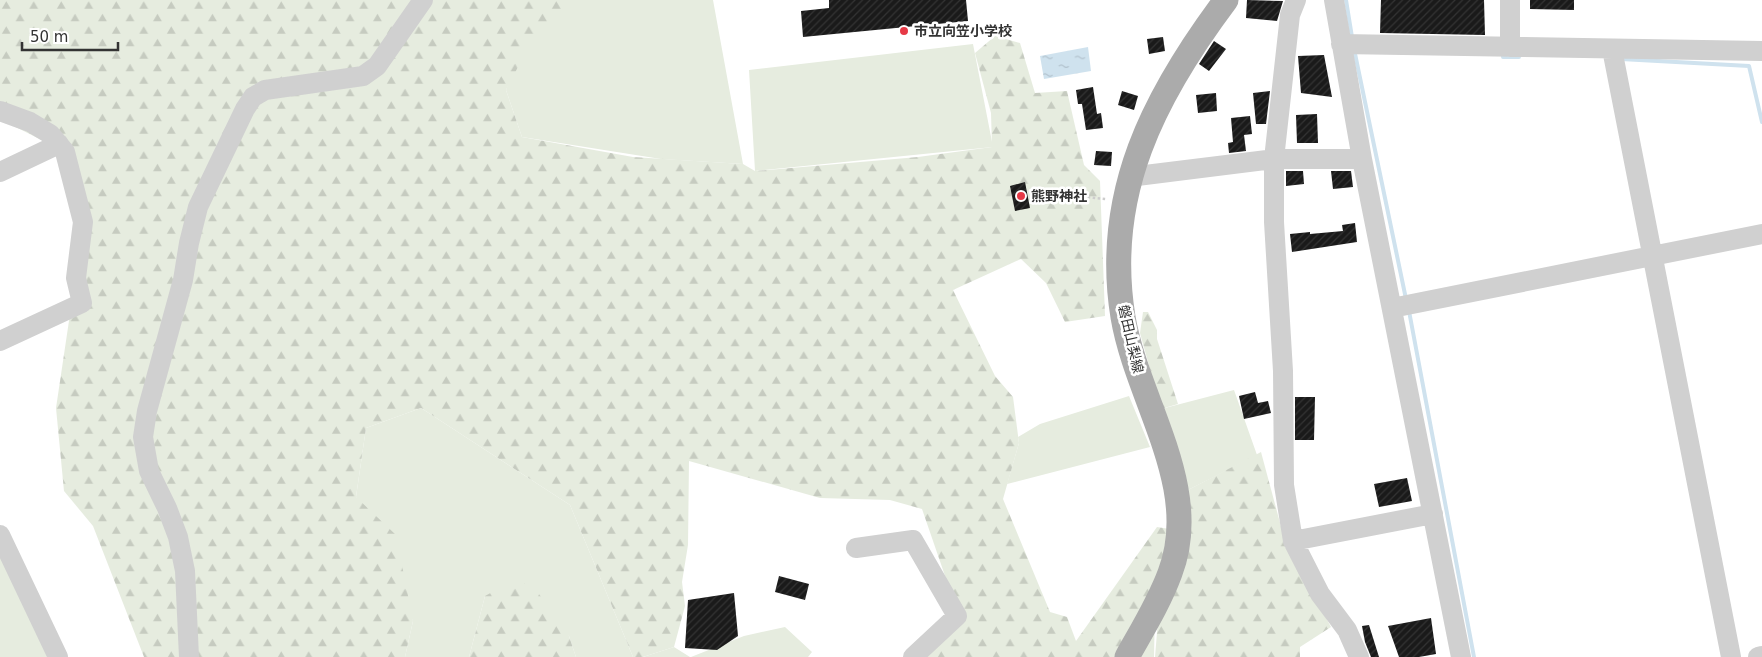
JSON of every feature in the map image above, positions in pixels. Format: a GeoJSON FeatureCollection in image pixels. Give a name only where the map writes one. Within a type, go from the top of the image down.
{"type":"FeatureCollection","features":[{"type":"Feature","properties":{"kind":"main road","name":"磐田山梨線"},"geometry":{"type":"LineString","coordinates":[[1127,657],[1150,616],[1171,572],[1178,534],[1178,505],[1170,466],[1137,372],[1123,318],[1120,238],[1127,189],[1153,112],[1190,47],[1226,0]]}},
{"type":"Feature","properties":{"kind":"street"},"geometry":{"type":"LineString","coordinates":[[189,657],[185,571],[178,538],[167,508],[149,471],[143,437],[147,411],[183,280],[189,243],[198,208],[216,166],[253,97],[265,90],[363,76],[377,66],[423,0]]}},
{"type":"Feature","properties":{"kind":"street"},"geometry":{"type":"LineString","coordinates":[[1296,0],[1290,15],[1274,159],[1274,222],[1283,371],[1284,485],[1294,541],[1320,594],[1348,630],[1359,657]]}},
{"type":"Feature","properties":{"kind":"street"},"geometry":{"type":"LineString","coordinates":[[1334,0],[1362,159],[1461,657]]}},
{"type":"Feature","properties":{"kind":"street"},"geometry":{"type":"LineString","coordinates":[[1497,0],[1503,47]]}},
{"type":"Feature","properties":{"kind":"street"},"geometry":{"type":"LineString","coordinates":[[1503,47],[1510,0]]}},
{"type":"Feature","properties":{"kind":"street"},"geometry":{"type":"LineString","coordinates":[[1341,44],[1762,51]]}},
{"type":"Feature","properties":{"kind":"street"},"geometry":{"type":"LineString","coordinates":[[1612,49],[1731,657]]}},
{"type":"Feature","properties":{"kind":"street"},"geometry":{"type":"LineString","coordinates":[[0,112],[30,122],[50,134],[59,144],[65,152],[83,222],[76,278],[82,303],[0,341]]}},
{"type":"Feature","properties":{"kind":"street"},"geometry":{"type":"LineString","coordinates":[[0,172],[59,144]]}},
{"type":"Feature","properties":{"kind":"street"},"geometry":{"type":"LineString","coordinates":[[1127,189],[1274,159],[1362,159]]}},
{"type":"Feature","properties":{"kind":"street"},"geometry":{"type":"LineString","coordinates":[[1392,308],[1762,234]]}},
{"type":"Feature","properties":{"kind":"street"},"geometry":{"type":"LineString","coordinates":[[1294,541],[1433,514]]}},
{"type":"Feature","properties":{"kind":"street"},"geometry":{"type":"LineString","coordinates":[[0,534],[58,657]]}},
{"type":"Feature","properties":{"kind":"street"},"geometry":{"type":"LineString","coordinates":[[856,548],[913,540],[957,616],[912,657]]}},
{"type":"Feature","properties":{"kind":"street"},"geometry":{"type":"LineString","coordinates":[[1758,657],[1762,656]]}},
{"type":"Feature","properties":{"kind":"path"},"geometry":{"type":"LineString","coordinates":[[1038,192],[1127,189]]}},
{"type":"Feature","properties":{"kind":"green space"},"geometry":{"type":"Polygon","coordinates":[[[0,0],[579,0],[538,28],[506,90],[522,137],[633,157],[743,164],[755,171],[918,157],[992,147],[991,113],[975,53],[995,36],[1020,43],[1035,93],[1067,91],[1084,165],[1100,181],[1105,316],[1065,322],[1046,283],[1021,259],[953,290],[995,376],[1013,397],[1019,443],[1003,499],[1050,612],[1067,617],[1076,641],[1157,527],[1176,530],[1186,491],[1261,452],[1286,545],[1331,627],[1300,647],[1300,657],[1155,657],[1160,596],[1127,657],[914,657],[957,616],[922,509],[890,500],[820,498],[689,461],[688,545],[682,582],[685,606],[674,647],[643,657],[633,657],[570,505],[421,408],[366,428],[356,497],[396,535],[413,621],[405,657],[144,657],[93,526],[64,491],[56,408],[80,247],[65,152],[0,119],[0,0]]]}},
{"type":"Feature","properties":{"kind":"green space"},"geometry":{"type":"Polygon","coordinates":[[[577,0],[713,0],[743,164],[661,159],[522,137],[506,90],[526,34],[577,0]]]}},
{"type":"Feature","properties":{"kind":"green space"},"geometry":{"type":"Polygon","coordinates":[[[973,44],[993,147],[755,171],[749,70],[973,44]]]}},
{"type":"Feature","properties":{"kind":"green space"},"geometry":{"type":"Polygon","coordinates":[[[1143,312],[1148,312],[1157,330],[1157,339],[1178,404],[1161,409],[1140,333],[1143,312]]]}},
{"type":"Feature","properties":{"kind":"green space"},"geometry":{"type":"Polygon","coordinates":[[[1234,390],[1257,455],[1186,491],[1161,409],[1234,390]]]}},
{"type":"Feature","properties":{"kind":"green space"},"geometry":{"type":"Polygon","coordinates":[[[1129,396],[1150,447],[1007,484],[1019,443],[1018,437],[1040,424],[1129,396]]]}},
{"type":"Feature","properties":{"kind":"green space"},"geometry":{"type":"Polygon","coordinates":[[[421,408],[570,505],[633,657],[576,657],[569,636],[485,596],[469,657],[405,657],[413,621],[356,497],[366,428],[421,408]]]}},
{"type":"Feature","properties":{"kind":"green space"},"geometry":{"type":"Polygon","coordinates":[[[0,552],[50,657],[0,657],[0,552]]]}},
{"type":"Feature","properties":{"kind":"green space"},"geometry":{"type":"Polygon","coordinates":[[[514,580],[534,587],[569,636],[576,657],[469,657],[485,596],[514,580]]]}},
{"type":"Feature","properties":{"kind":"green space"},"geometry":{"type":"Polygon","coordinates":[[[1155,607],[1154,657],[1132,657],[1155,607]]]}},
{"type":"Feature","properties":{"kind":"green space"},"geometry":{"type":"Polygon","coordinates":[[[785,627],[812,652],[808,657],[691,657],[744,636],[785,627]]]}},
{"type":"Feature","properties":{"kind":"green space"},"geometry":{"type":"Polygon","coordinates":[[[674,647],[690,657],[643,657],[674,647]]]}},
{"type":"Feature","properties":{"kind":"water"},"geometry":{"type":"Polygon","coordinates":[[[1088,47],[1091,71],[1044,79],[1040,56],[1088,47]]]}},
{"type":"Feature","properties":{"kind":"building"},"geometry":{"type":"Polygon","coordinates":[[[829,0],[966,0],[968,21],[803,37],[801,11],[829,8],[829,0]]]}},
{"type":"Feature","properties":{"kind":"building"},"geometry":{"type":"Polygon","coordinates":[[[1247,0],[1283,1],[1277,21],[1246,18],[1247,0]]]}},
{"type":"Feature","properties":{"kind":"building"},"geometry":{"type":"Polygon","coordinates":[[[1381,0],[1484,0],[1485,35],[1380,33],[1381,0]]]}},
{"type":"Feature","properties":{"kind":"building"},"geometry":{"type":"Polygon","coordinates":[[[1530,0],[1574,0],[1574,10],[1530,9],[1530,0]]]}},
{"type":"Feature","properties":{"kind":"building"},"geometry":{"type":"Polygon","coordinates":[[[1163,37],[1165,51],[1149,54],[1147,39],[1163,37]]]}},
{"type":"Feature","properties":{"kind":"building"},"geometry":{"type":"Polygon","coordinates":[[[1214,41],[1226,49],[1209,71],[1199,64],[1214,41]]]}},
{"type":"Feature","properties":{"kind":"building"},"geometry":{"type":"Polygon","coordinates":[[[1324,55],[1332,97],[1301,93],[1298,56],[1324,55]]]}},
{"type":"Feature","properties":{"kind":"building"},"geometry":{"type":"Polygon","coordinates":[[[1093,87],[1097,114],[1101,113],[1103,128],[1086,130],[1082,104],[1078,104],[1076,90],[1093,87]]]}},
{"type":"Feature","properties":{"kind":"building"},"geometry":{"type":"Polygon","coordinates":[[[1122,91],[1138,96],[1134,110],[1118,105],[1122,91]]]}},
{"type":"Feature","properties":{"kind":"building"},"geometry":{"type":"Polygon","coordinates":[[[1270,91],[1266,124],[1256,124],[1253,93],[1270,91]]]}},
{"type":"Feature","properties":{"kind":"building"},"geometry":{"type":"Polygon","coordinates":[[[1216,93],[1217,111],[1198,113],[1196,95],[1216,93]]]}},
{"type":"Feature","properties":{"kind":"building"},"geometry":{"type":"Polygon","coordinates":[[[1317,114],[1318,143],[1297,143],[1296,115],[1317,114]]]}},
{"type":"Feature","properties":{"kind":"building"},"geometry":{"type":"Polygon","coordinates":[[[1250,116],[1252,134],[1244,135],[1246,151],[1229,153],[1228,143],[1233,142],[1231,118],[1250,116]]]}},
{"type":"Feature","properties":{"kind":"building"},"geometry":{"type":"Polygon","coordinates":[[[1096,151],[1112,152],[1111,166],[1094,165],[1096,151]]]}},
{"type":"Feature","properties":{"kind":"building"},"geometry":{"type":"Polygon","coordinates":[[[1286,171],[1303,171],[1304,184],[1286,186],[1286,171]]]}},
{"type":"Feature","properties":{"kind":"building"},"geometry":{"type":"Polygon","coordinates":[[[1331,171],[1351,171],[1353,187],[1333,189],[1331,171]]]}},
{"type":"Feature","properties":{"kind":"building"},"geometry":{"type":"Polygon","coordinates":[[[1025,182],[1030,208],[1015,211],[1010,186],[1025,182]]]}},
{"type":"Feature","properties":{"kind":"building"},"geometry":{"type":"Polygon","coordinates":[[[1355,223],[1357,242],[1292,252],[1290,234],[1343,231],[1342,225],[1355,223]]]}},
{"type":"Feature","properties":{"kind":"building"},"geometry":{"type":"Polygon","coordinates":[[[1255,392],[1258,403],[1268,401],[1271,413],[1244,419],[1239,396],[1255,392]]]}},
{"type":"Feature","properties":{"kind":"building"},"geometry":{"type":"Polygon","coordinates":[[[1295,397],[1315,397],[1314,440],[1295,440],[1295,397]]]}},
{"type":"Feature","properties":{"kind":"building"},"geometry":{"type":"Polygon","coordinates":[[[1407,478],[1412,501],[1379,507],[1374,484],[1407,478]]]}},
{"type":"Feature","properties":{"kind":"building"},"geometry":{"type":"Polygon","coordinates":[[[779,576],[809,584],[805,600],[775,592],[779,576]]]}},
{"type":"Feature","properties":{"kind":"building"},"geometry":{"type":"Polygon","coordinates":[[[734,593],[738,636],[717,650],[685,648],[688,600],[734,593]]]}},
{"type":"Feature","properties":{"kind":"building"},"geometry":{"type":"Polygon","coordinates":[[[1431,618],[1436,654],[1419,657],[1399,657],[1388,626],[1431,618]]]}},
{"type":"Feature","properties":{"kind":"building"},"geometry":{"type":"Polygon","coordinates":[[[1369,625],[1379,657],[1371,657],[1365,642],[1362,626],[1369,625]]]}},
{"type":"Feature","properties":{"kind":"waterway"},"geometry":{"type":"LineString","coordinates":[[1346,0],[1352,37]]}},
{"type":"Feature","properties":{"kind":"waterway"},"geometry":{"type":"LineString","coordinates":[[1354,49],[1406,299]]}},
{"type":"Feature","properties":{"kind":"waterway"},"geometry":{"type":"LineString","coordinates":[[1503,52],[1503,57],[1519,57]]}},
{"type":"Feature","properties":{"kind":"waterway"},"geometry":{"type":"LineString","coordinates":[[1621,59],[1749,66],[1762,122]]}},
{"type":"Feature","properties":{"kind":"waterway"},"geometry":{"type":"LineString","coordinates":[[1409,311],[1474,657]]}},
{"type":"Feature","properties":{"kind":"place","name":"市立向笠小学校"},"geometry":{"type":"Point","coordinates":[904,31]}},
{"type":"Feature","properties":{"kind":"place","name":"熊野神社"},"geometry":{"type":"Point","coordinates":[1021,196]}}]}
